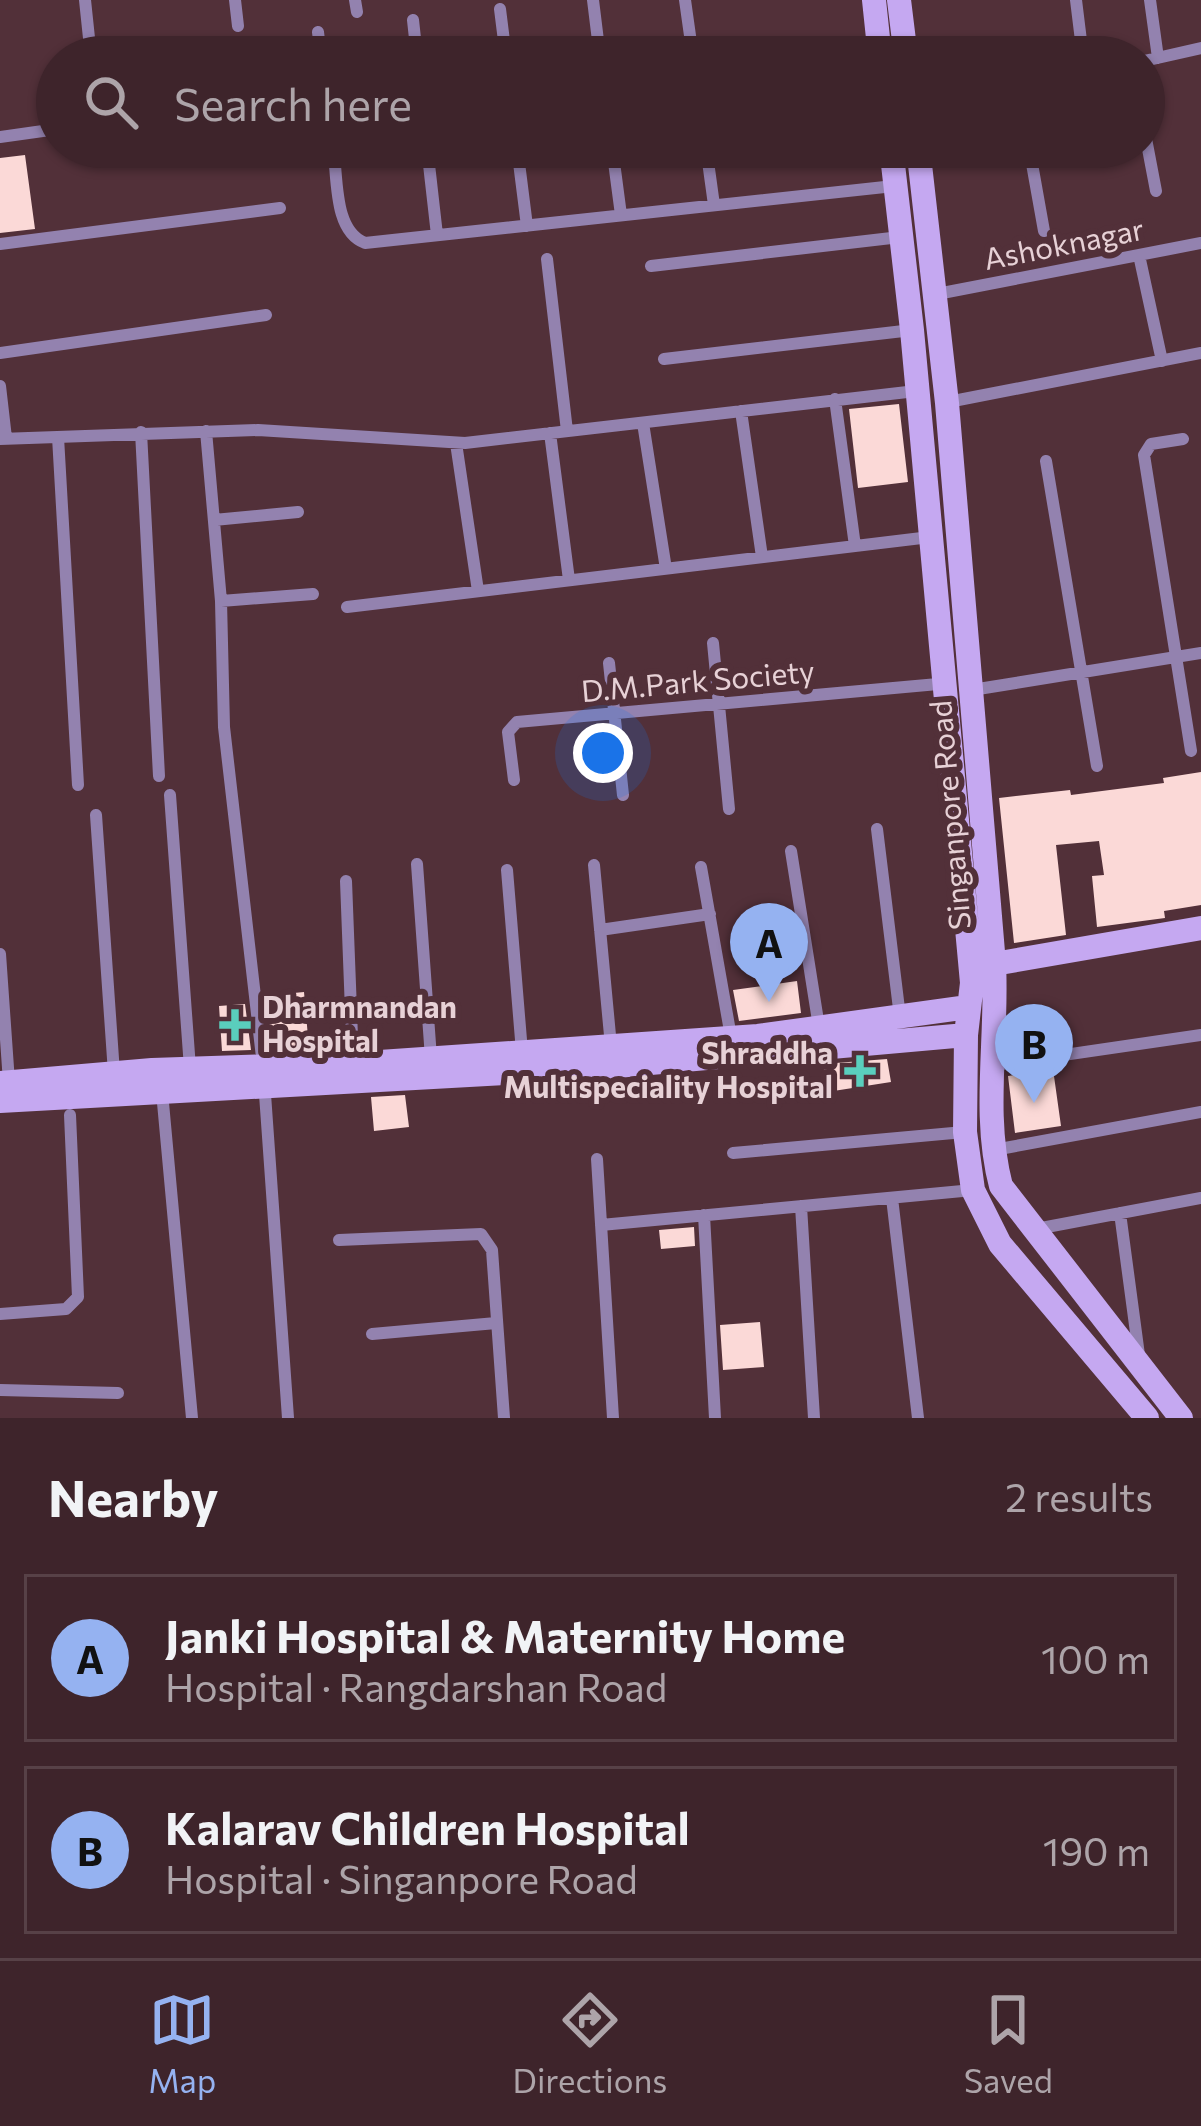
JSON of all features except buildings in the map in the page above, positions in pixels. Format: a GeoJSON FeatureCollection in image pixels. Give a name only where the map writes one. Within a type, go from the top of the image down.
{"type":"FeatureCollection","features":[{"type":"Feature","properties":{"kind":"main road"},"geometry":{"type":"LineString","coordinates":[[874,0],[878,36]]}},
{"type":"Feature","properties":{"kind":"main road"},"geometry":{"type":"LineString","coordinates":[[899,0],[903,36]]}},
{"type":"Feature","properties":{"kind":"main road","name":"Singanpore Road"},"geometry":{"type":"LineString","coordinates":[[894,168],[931,537],[962,685],[994,964],[993,1150],[1000,1186],[1181,1418]]}},
{"type":"Feature","properties":{"kind":"main road","name":"Singanpore Road"},"geometry":{"type":"LineString","coordinates":[[921,168],[947,403],[962,685],[972,983],[965,1132],[973,1190],[1000,1244],[1147,1418]]}},
{"type":"Feature","properties":{"kind":"main road"},"geometry":{"type":"LineString","coordinates":[[994,964],[1201,928]]}},
{"type":"Feature","properties":{"kind":"main road"},"geometry":{"type":"LineString","coordinates":[[3,1089],[162,1091],[353,1063],[731,1038],[968,1007]]}},
{"type":"Feature","properties":{"kind":"main road"},"geometry":{"type":"LineString","coordinates":[[3,1089],[190,1068],[264,1076],[594,1069],[966,1036]]}},
{"type":"Feature","properties":{"kind":"street"},"geometry":{"type":"LineString","coordinates":[[85,0],[89,36]]}},
{"type":"Feature","properties":{"kind":"street"},"geometry":{"type":"LineString","coordinates":[[235,0],[238,26]]}},
{"type":"Feature","properties":{"kind":"street"},"geometry":{"type":"LineString","coordinates":[[592,0],[597,36]]}},
{"type":"Feature","properties":{"kind":"street"},"geometry":{"type":"LineString","coordinates":[[686,0],[690,36]]}},
{"type":"Feature","properties":{"kind":"street"},"geometry":{"type":"LineString","coordinates":[[1076,0],[1080,36]]}},
{"type":"Feature","properties":{"kind":"street"},"geometry":{"type":"LineString","coordinates":[[1150,0],[1151,36]]}},
{"type":"Feature","properties":{"kind":"street"},"geometry":{"type":"LineString","coordinates":[[500,9],[503,36]]}},
{"type":"Feature","properties":{"kind":"street"},"geometry":{"type":"LineString","coordinates":[[413,20],[415,36]]}},
{"type":"Feature","properties":{"kind":"street"},"geometry":{"type":"LineString","coordinates":[[317,32],[318,36]]}},
{"type":"Feature","properties":{"kind":"street"},"geometry":{"type":"LineString","coordinates":[[1165,56],[1201,48]]}},
{"type":"Feature","properties":{"kind":"street"},"geometry":{"type":"LineString","coordinates":[[0,136],[36,132]]}},
{"type":"Feature","properties":{"kind":"street"},"geometry":{"type":"LineString","coordinates":[[337,168],[344,226],[353,238],[365,243],[896,185]]}},
{"type":"Feature","properties":{"kind":"street"},"geometry":{"type":"LineString","coordinates":[[429,168],[437,235]]}},
{"type":"Feature","properties":{"kind":"street"},"geometry":{"type":"LineString","coordinates":[[520,168],[527,226]]}},
{"type":"Feature","properties":{"kind":"street"},"geometry":{"type":"LineString","coordinates":[[615,168],[621,215]]}},
{"type":"Feature","properties":{"kind":"street"},"geometry":{"type":"LineString","coordinates":[[709,168],[714,205]]}},
{"type":"Feature","properties":{"kind":"street"},"geometry":{"type":"LineString","coordinates":[[1033,168],[1044,231]]}},
{"type":"Feature","properties":{"kind":"street"},"geometry":{"type":"LineString","coordinates":[[1152,168],[1156,191]]}},
{"type":"Feature","properties":{"kind":"street"},"geometry":{"type":"LineString","coordinates":[[0,244],[280,208]]}},
{"type":"Feature","properties":{"kind":"street"},"geometry":{"type":"LineString","coordinates":[[651,266],[901,237]]}},
{"type":"Feature","properties":{"kind":"street","name":"Ashoknagar"},"geometry":{"type":"LineString","coordinates":[[937,294],[1201,243]]}},
{"type":"Feature","properties":{"kind":"street"},"geometry":{"type":"LineString","coordinates":[[1139,255],[1162,361]]}},
{"type":"Feature","properties":{"kind":"street"},"geometry":{"type":"LineString","coordinates":[[547,259],[567,431]]}},
{"type":"Feature","properties":{"kind":"street"},"geometry":{"type":"LineString","coordinates":[[0,353],[266,315]]}},
{"type":"Feature","properties":{"kind":"street"},"geometry":{"type":"LineString","coordinates":[[664,359],[912,331]]}},
{"type":"Feature","properties":{"kind":"street"},"geometry":{"type":"LineString","coordinates":[[0,386],[3,439],[258,430],[456,443],[835,400],[947,403],[1201,353]]}},
{"type":"Feature","properties":{"kind":"street"},"geometry":{"type":"LineString","coordinates":[[835,400],[855,546]]}},
{"type":"Feature","properties":{"kind":"street"},"geometry":{"type":"LineString","coordinates":[[741,411],[762,557]]}},
{"type":"Feature","properties":{"kind":"street"},"geometry":{"type":"LineString","coordinates":[[643,423],[665,568]]}},
{"type":"Feature","properties":{"kind":"street"},"geometry":{"type":"LineString","coordinates":[[206,431],[221,601],[225,742],[264,1076],[288,1418]]}},
{"type":"Feature","properties":{"kind":"street"},"geometry":{"type":"LineString","coordinates":[[141,432],[159,776]]}},
{"type":"Feature","properties":{"kind":"street"},"geometry":{"type":"LineString","coordinates":[[550,433],[568,580]]}},
{"type":"Feature","properties":{"kind":"street"},"geometry":{"type":"LineString","coordinates":[[58,437],[78,784]]}},
{"type":"Feature","properties":{"kind":"street"},"geometry":{"type":"LineString","coordinates":[[1183,439],[1151,444],[1144,454],[1191,751]]}},
{"type":"Feature","properties":{"kind":"street"},"geometry":{"type":"LineString","coordinates":[[456,443],[478,591]]}},
{"type":"Feature","properties":{"kind":"street"},"geometry":{"type":"LineString","coordinates":[[1046,461],[1097,766]]}},
{"type":"Feature","properties":{"kind":"street"},"geometry":{"type":"LineString","coordinates":[[214,520],[298,512]]}},
{"type":"Feature","properties":{"kind":"street"},"geometry":{"type":"LineString","coordinates":[[347,607],[931,537]]}},
{"type":"Feature","properties":{"kind":"street"},"geometry":{"type":"LineString","coordinates":[[221,601],[313,594]]}},
{"type":"Feature","properties":{"kind":"street"},"geometry":{"type":"LineString","coordinates":[[713,643],[729,809]]}},
{"type":"Feature","properties":{"kind":"street","name":"D.M.Park Society"},"geometry":{"type":"LineString","coordinates":[[514,780],[511,724],[962,685],[1201,652]]}},
{"type":"Feature","properties":{"kind":"street"},"geometry":{"type":"LineString","coordinates":[[609,663],[623,795]]}},
{"type":"Feature","properties":{"kind":"street"},"geometry":{"type":"LineString","coordinates":[[170,795],[190,1068]]}},
{"type":"Feature","properties":{"kind":"street"},"geometry":{"type":"LineString","coordinates":[[96,815],[114,1073]]}},
{"type":"Feature","properties":{"kind":"street"},"geometry":{"type":"LineString","coordinates":[[877,829],[900,1017]]}},
{"type":"Feature","properties":{"kind":"street"},"geometry":{"type":"LineString","coordinates":[[791,850],[819,1028]]}},
{"type":"Feature","properties":{"kind":"street"},"geometry":{"type":"LineString","coordinates":[[417,864],[431,1058]]}},
{"type":"Feature","properties":{"kind":"street"},"geometry":{"type":"LineString","coordinates":[[594,865],[611,1046]]}},
{"type":"Feature","properties":{"kind":"street"},"geometry":{"type":"LineString","coordinates":[[701,867],[731,1038]]}},
{"type":"Feature","properties":{"kind":"street"},"geometry":{"type":"LineString","coordinates":[[507,870],[522,1052]]}},
{"type":"Feature","properties":{"kind":"street"},"geometry":{"type":"LineString","coordinates":[[346,881],[353,1063]]}},
{"type":"Feature","properties":{"kind":"street"},"geometry":{"type":"LineString","coordinates":[[600,930],[710,914]]}},
{"type":"Feature","properties":{"kind":"street"},"geometry":{"type":"LineString","coordinates":[[0,954],[3,1089]]}},
{"type":"Feature","properties":{"kind":"street"},"geometry":{"type":"LineString","coordinates":[[995,1065],[1201,1035]]}},
{"type":"Feature","properties":{"kind":"street"},"geometry":{"type":"LineString","coordinates":[[162,1091],[192,1418]]}},
{"type":"Feature","properties":{"kind":"street"},"geometry":{"type":"LineString","coordinates":[[993,1150],[1201,1112]]}},
{"type":"Feature","properties":{"kind":"street"},"geometry":{"type":"LineString","coordinates":[[0,1314],[66,1309],[78,1297],[70,1115]]}},
{"type":"Feature","properties":{"kind":"street"},"geometry":{"type":"LineString","coordinates":[[733,1153],[965,1132]]}},
{"type":"Feature","properties":{"kind":"street"},"geometry":{"type":"LineString","coordinates":[[597,1159],[613,1418]]}},
{"type":"Feature","properties":{"kind":"street"},"geometry":{"type":"LineString","coordinates":[[601,1225],[973,1190]]}},
{"type":"Feature","properties":{"kind":"street"},"geometry":{"type":"LineString","coordinates":[[892,1198],[918,1418]]}},
{"type":"Feature","properties":{"kind":"street"},"geometry":{"type":"LineString","coordinates":[[1034,1229],[1201,1198]]}},
{"type":"Feature","properties":{"kind":"street"},"geometry":{"type":"LineString","coordinates":[[801,1206],[814,1418]]}},
{"type":"Feature","properties":{"kind":"street"},"geometry":{"type":"LineString","coordinates":[[1120,1213],[1140,1366]]}},
{"type":"Feature","properties":{"kind":"street"},"geometry":{"type":"LineString","coordinates":[[704,1215],[715,1418]]}},
{"type":"Feature","properties":{"kind":"street"},"geometry":{"type":"LineString","coordinates":[[339,1240],[481,1234],[491,1250],[504,1418]]}},
{"type":"Feature","properties":{"kind":"street"},"geometry":{"type":"LineString","coordinates":[[372,1334],[496,1323]]}},
{"type":"Feature","properties":{"kind":"street"},"geometry":{"type":"LineString","coordinates":[[0,1390],[118,1393]]}},
{"type":"Feature","properties":{"kind":"place","name":"Janki Hospital & Maternity Home"},"geometry":{"type":"Point","coordinates":[769,1002]}},
{"type":"Feature","properties":{"kind":"place","name":"Dharmnandan Hospital"},"geometry":{"type":"Point","coordinates":[235,1025]}},
{"type":"Feature","properties":{"kind":"place","name":"Shraddha Multispeciality Hospital"},"geometry":{"type":"Point","coordinates":[860,1071]}},
{"type":"Feature","properties":{"kind":"place","name":"Kalarav Children Hospital"},"geometry":{"type":"Point","coordinates":[1034,1103]}}]}
